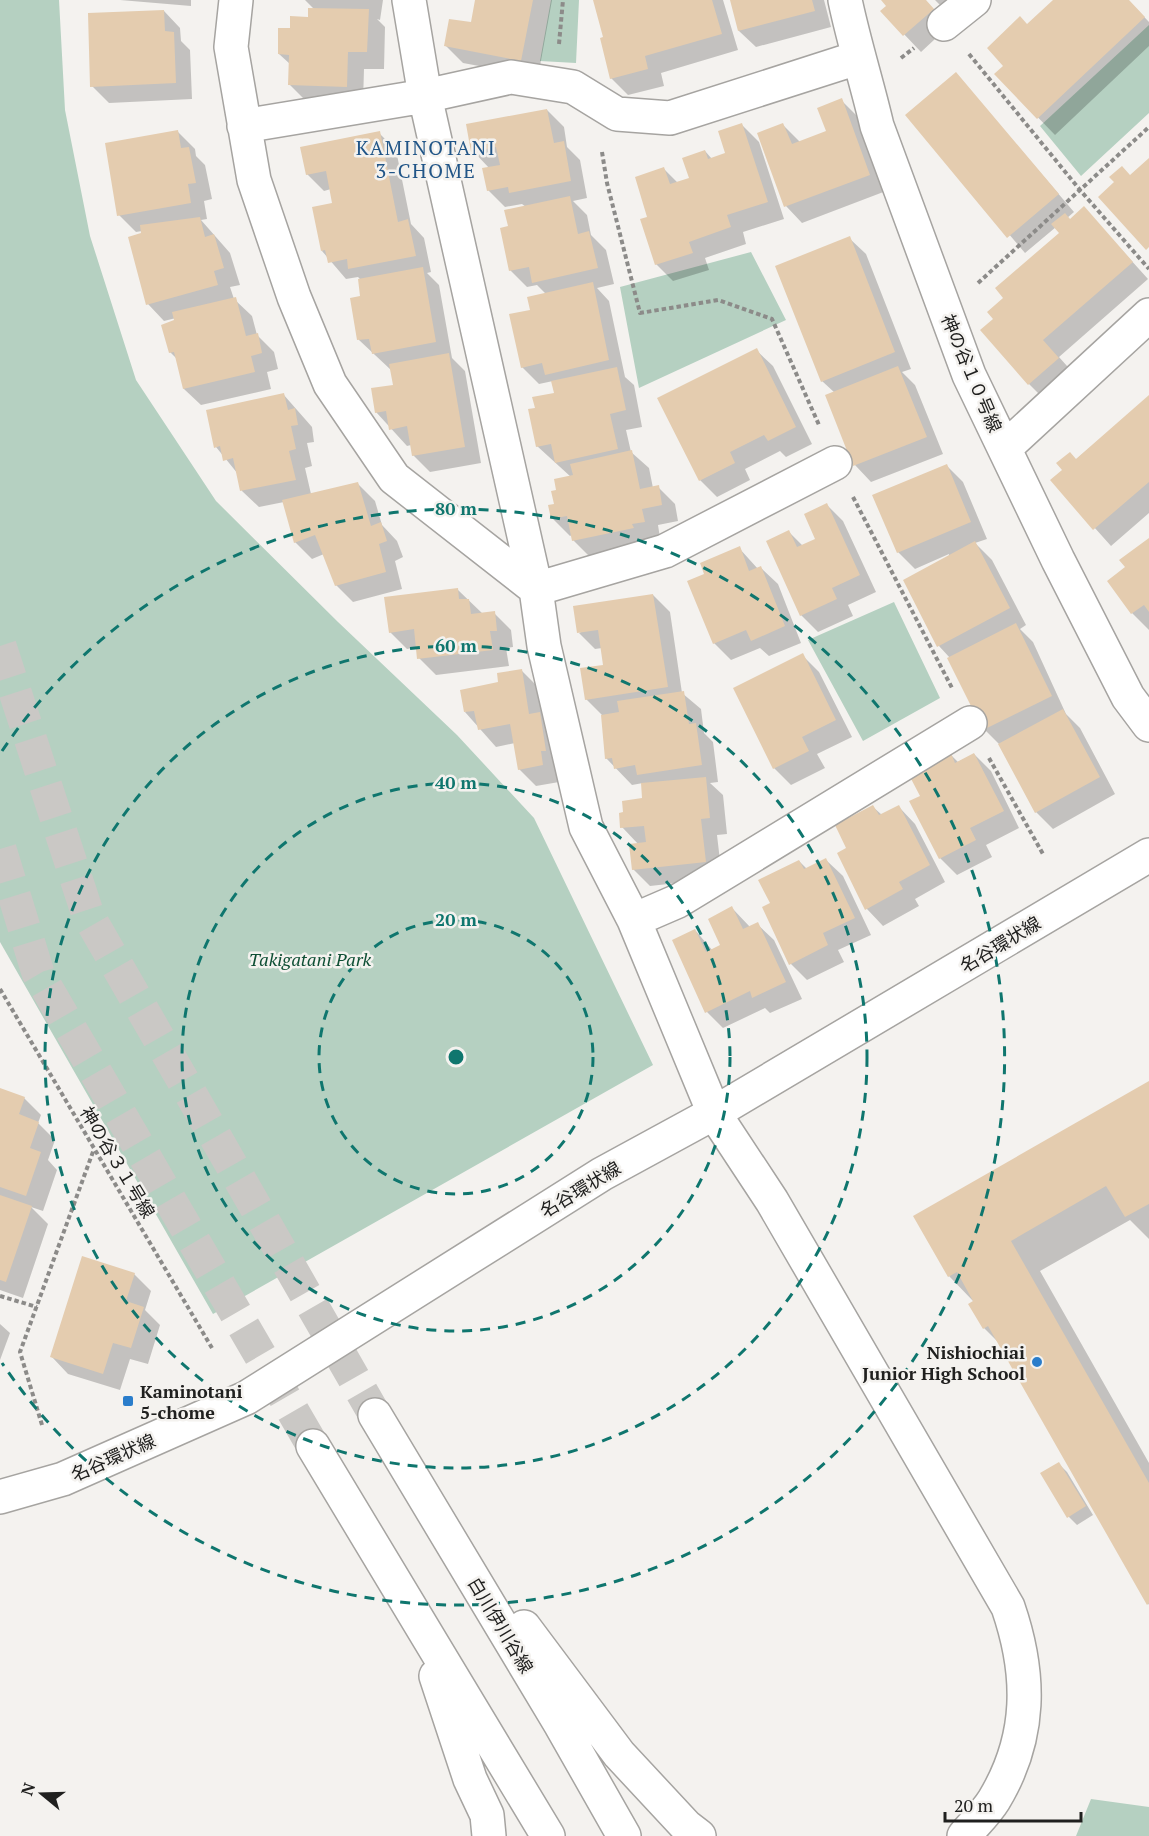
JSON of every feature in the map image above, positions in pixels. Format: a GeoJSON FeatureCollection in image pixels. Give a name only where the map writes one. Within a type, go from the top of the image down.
{"type":"FeatureCollection","features":[{"type":"Feature","properties":{"kind":"street"},"geometry":{"type":"LineString","coordinates":[[236,0],[231,47],[254,180],[294,297],[330,384],[394,478],[536,589]]}},
{"type":"Feature","properties":{"kind":"street"},"geometry":{"type":"LineString","coordinates":[[410,0],[425,96],[536,589],[544,646],[586,827],[634,920],[714,1113],[772,1201],[1008,1607],[1020,1643],[1024,1678],[1021,1732],[1008,1771],[993,1801],[964,1836]]}},
{"type":"Feature","properties":{"kind":"street","name":"神の谷１０号線"},"geometry":{"type":"LineString","coordinates":[[845,0],[877,126],[969,375],[1128,697],[1149,725]]}},
{"type":"Feature","properties":{"kind":"street"},"geometry":{"type":"LineString","coordinates":[[944,24],[974,0]]}},
{"type":"Feature","properties":{"kind":"street"},"geometry":{"type":"LineString","coordinates":[[244,126],[425,96],[511,77],[573,87],[617,114],[670,118],[862,71]]}},
{"type":"Feature","properties":{"kind":"street"},"geometry":{"type":"LineString","coordinates":[[1005,448],[1149,315]]}},
{"type":"Feature","properties":{"kind":"street"},"geometry":{"type":"LineString","coordinates":[[536,589],[665,551],[835,463]]}},
{"type":"Feature","properties":{"kind":"street"},"geometry":{"type":"LineString","coordinates":[[634,920],[678,901],[970,723]]}},
{"type":"Feature","properties":{"kind":"street","name":"名谷環状線"},"geometry":{"type":"LineString","coordinates":[[0,1497],[63,1479],[246,1398],[602,1174],[714,1113],[1149,855]]}},
{"type":"Feature","properties":{"kind":"street","name":"白川伊川谷線"},"geometry":{"type":"LineString","coordinates":[[375,1415],[425,1496],[624,1836]]}},
{"type":"Feature","properties":{"kind":"street"},"geometry":{"type":"LineString","coordinates":[[313,1446],[548,1836]]}},
{"type":"Feature","properties":{"kind":"street"},"geometry":{"type":"LineString","coordinates":[[425,1496],[619,1754],[686,1827],[699,1836]]}},
{"type":"Feature","properties":{"kind":"street"},"geometry":{"type":"LineString","coordinates":[[416,1617],[470,1779],[487,1815],[489,1836]]}},
{"type":"Feature","properties":{"kind":"path"},"geometry":{"type":"LineString","coordinates":[[563,0],[559,45],[573,87]]}},
{"type":"Feature","properties":{"kind":"path"},"geometry":{"type":"LineString","coordinates":[[862,71],[944,24],[1080,190],[1149,269]]}},
{"type":"Feature","properties":{"kind":"path"},"geometry":{"type":"LineString","coordinates":[[946,312],[1149,127]]}},
{"type":"Feature","properties":{"kind":"path"},"geometry":{"type":"LineString","coordinates":[[602,150],[607,183],[640,313],[718,300],[772,319],[835,463],[970,723],[1043,854]]}},
{"type":"Feature","properties":{"kind":"path","name":"神の谷３１号線"},"geometry":{"type":"LineString","coordinates":[[0,989],[212,1348]]}},
{"type":"Feature","properties":{"kind":"path"},"geometry":{"type":"LineString","coordinates":[[42,1425],[20,1352],[94,1148]]}},
{"type":"Feature","properties":{"kind":"path"},"geometry":{"type":"LineString","coordinates":[[0,1296],[37,1307]]}},
{"type":"Feature","properties":{"kind":"green space","name":"Takigatani Park"},"geometry":{"type":"Polygon","coordinates":[[[0,0],[59,0],[65,110],[90,236],[136,380],[216,501],[338,622],[457,735],[534,818],[653,1065],[213,1314],[0,942],[0,0]]]}},
{"type":"Feature","properties":{"kind":"green space"},"geometry":{"type":"Polygon","coordinates":[[[551,0],[579,0],[576,63],[540,61],[551,0]]]}},
{"type":"Feature","properties":{"kind":"green space"},"geometry":{"type":"Polygon","coordinates":[[[1149,25],[1149,113],[1081,176],[1040,126],[1149,25]]]}},
{"type":"Feature","properties":{"kind":"green space"},"geometry":{"type":"Polygon","coordinates":[[[751,252],[786,320],[639,388],[620,287],[751,252]]]}},
{"type":"Feature","properties":{"kind":"green space"},"geometry":{"type":"Polygon","coordinates":[[[894,602],[940,698],[863,741],[808,640],[894,602]]]}},
{"type":"Feature","properties":{"kind":"green space"},"geometry":{"type":"Polygon","coordinates":[[[1091,1799],[1149,1807],[1149,1836],[1076,1836],[1091,1799]]]}},
{"type":"Feature","properties":{"kind":"building"},"geometry":{"type":"Polygon","coordinates":[[[475,0],[533,0],[521,61],[444,46],[449,19],[471,22],[475,0]]]}},
{"type":"Feature","properties":{"kind":"building"},"geometry":{"type":"Polygon","coordinates":[[[593,0],[712,0],[722,34],[645,56],[648,69],[610,79],[600,38],[603,37],[593,0]]]}},
{"type":"Feature","properties":{"kind":"building"},"geometry":{"type":"Polygon","coordinates":[[[730,0],[812,0],[815,11],[738,31],[730,0]]]}},
{"type":"Feature","properties":{"kind":"building"},"geometry":{"type":"Polygon","coordinates":[[[881,0],[926,0],[934,9],[903,36],[880,11],[886,6],[881,0]]]}},
{"type":"Feature","properties":{"kind":"building"},"geometry":{"type":"Polygon","coordinates":[[[1053,0],[1129,0],[1145,17],[1037,119],[994,74],[1003,66],[987,48],[1020,16],[1027,24],[1053,0]]]}},
{"type":"Feature","properties":{"kind":"building"},"geometry":{"type":"Polygon","coordinates":[[[308,8],[369,9],[367,52],[348,52],[347,87],[288,85],[289,55],[278,54],[278,28],[290,28],[290,16],[308,17],[308,8]]]}},
{"type":"Feature","properties":{"kind":"building"},"geometry":{"type":"Polygon","coordinates":[[[164,10],[165,31],[174,32],[176,83],[90,87],[88,13],[164,10]]]}},
{"type":"Feature","properties":{"kind":"building"},"geometry":{"type":"Polygon","coordinates":[[[956,72],[1059,194],[1007,238],[905,115],[956,72]]]}},
{"type":"Feature","properties":{"kind":"building"},"geometry":{"type":"Polygon","coordinates":[[[842,98],[870,175],[784,207],[757,133],[783,123],[792,144],[826,131],[817,108],[842,98]]]}},
{"type":"Feature","properties":{"kind":"building"},"geometry":{"type":"Polygon","coordinates":[[[547,109],[554,143],[564,141],[571,181],[509,193],[508,187],[487,191],[482,168],[500,165],[496,147],[471,152],[466,124],[547,109]]]}},
{"type":"Feature","properties":{"kind":"building"},"geometry":{"type":"Polygon","coordinates":[[[742,123],[768,202],[727,215],[731,227],[689,242],[693,253],[655,265],[640,219],[647,217],[635,177],[664,167],[670,184],[689,178],[682,158],[705,150],[708,159],[725,153],[718,131],[742,123]]]}},
{"type":"Feature","properties":{"kind":"building"},"geometry":{"type":"Polygon","coordinates":[[[178,130],[181,148],[189,147],[196,183],[188,184],[191,203],[117,216],[105,143],[178,130]]]}},
{"type":"Feature","properties":{"kind":"building"},"geometry":{"type":"Polygon","coordinates":[[[380,131],[398,222],[408,219],[416,256],[348,269],[347,259],[328,263],[325,250],[321,251],[312,207],[332,203],[326,171],[306,175],[300,147],[380,131]]]}},
{"type":"Feature","properties":{"kind":"building"},"geometry":{"type":"Polygon","coordinates":[[[1149,158],[1149,247],[1146,250],[1098,197],[1114,182],[1109,177],[1122,166],[1130,175],[1149,158]]]}},
{"type":"Feature","properties":{"kind":"building"},"geometry":{"type":"Polygon","coordinates":[[[570,196],[578,234],[589,231],[598,268],[532,283],[529,267],[509,271],[500,228],[508,226],[504,210],[570,196]]]}},
{"type":"Feature","properties":{"kind":"building"},"geometry":{"type":"Polygon","coordinates":[[[1084,206],[1133,262],[1043,340],[1059,358],[1028,385],[980,330],[993,319],[987,312],[1003,298],[995,288],[1059,233],[1051,224],[1065,213],[1070,219],[1084,206]]]}},
{"type":"Feature","properties":{"kind":"building"},"geometry":{"type":"Polygon","coordinates":[[[200,217],[205,237],[214,234],[224,268],[214,271],[218,285],[146,305],[128,237],[141,233],[140,225],[200,217]]]}},
{"type":"Feature","properties":{"kind":"building"},"geometry":{"type":"Polygon","coordinates":[[[850,236],[895,352],[821,382],[775,266],[850,236]]]}},
{"type":"Feature","properties":{"kind":"building"},"geometry":{"type":"Polygon","coordinates":[[[423,267],[436,342],[372,354],[369,339],[357,340],[350,298],[360,296],[358,279],[423,267]]]}},
{"type":"Feature","properties":{"kind":"building"},"geometry":{"type":"Polygon","coordinates":[[[593,282],[609,360],[545,375],[542,363],[521,368],[509,314],[530,310],[527,297],[593,282]]]}},
{"type":"Feature","properties":{"kind":"building"},"geometry":{"type":"Polygon","coordinates":[[[236,297],[246,336],[258,333],[262,353],[251,356],[255,372],[183,389],[174,352],[169,353],[161,325],[174,320],[172,312],[236,297]]]}},
{"type":"Feature","properties":{"kind":"building"},"geometry":{"type":"Polygon","coordinates":[[[757,348],[796,427],[768,441],[764,435],[730,452],[735,463],[699,481],[657,398],[757,348]]]}},
{"type":"Feature","properties":{"kind":"building"},"geometry":{"type":"Polygon","coordinates":[[[449,353],[465,447],[412,456],[407,426],[389,430],[386,411],[375,413],[371,388],[393,385],[389,364],[449,353]]]}},
{"type":"Feature","properties":{"kind":"building"},"geometry":{"type":"Polygon","coordinates":[[[898,366],[927,437],[853,466],[825,395],[898,366]]]}},
{"type":"Feature","properties":{"kind":"building"},"geometry":{"type":"Polygon","coordinates":[[[617,367],[626,410],[610,414],[618,449],[555,463],[551,444],[536,447],[528,409],[535,408],[532,397],[554,393],[551,381],[617,367]]]}},
{"type":"Feature","properties":{"kind":"building"},"geometry":{"type":"Polygon","coordinates":[[[284,393],[288,410],[295,408],[298,425],[291,426],[296,449],[289,451],[296,480],[240,491],[233,458],[223,461],[220,446],[214,448],[206,410],[284,393]]]}},
{"type":"Feature","properties":{"kind":"building"},"geometry":{"type":"Polygon","coordinates":[[[1149,395],[1149,482],[1093,530],[1050,480],[1062,470],[1056,463],[1070,452],[1076,459],[1149,395]]]}},
{"type":"Feature","properties":{"kind":"building"},"geometry":{"type":"Polygon","coordinates":[[[632,450],[640,489],[659,485],[662,505],[642,509],[645,522],[632,524],[634,528],[572,541],[567,516],[551,519],[548,505],[554,504],[551,491],[556,490],[554,479],[573,475],[570,464],[632,450]]]}},
{"type":"Feature","properties":{"kind":"building"},"geometry":{"type":"Polygon","coordinates":[[[947,464],[971,522],[897,553],[872,495],[947,464]]]}},
{"type":"Feature","properties":{"kind":"building"},"geometry":{"type":"Polygon","coordinates":[[[358,482],[371,526],[381,522],[387,541],[379,544],[386,572],[335,586],[315,535],[294,543],[282,500],[358,482]]]}},
{"type":"Feature","properties":{"kind":"building"},"geometry":{"type":"Polygon","coordinates":[[[827,503],[860,575],[832,588],[837,599],[800,616],[766,541],[789,530],[797,547],[815,539],[804,514],[827,503]]]}},
{"type":"Feature","properties":{"kind":"building"},"geometry":{"type":"Polygon","coordinates":[[[1149,538],[1149,612],[1144,605],[1131,614],[1107,581],[1125,567],[1119,560],[1149,538]]]}},
{"type":"Feature","properties":{"kind":"building"},"geometry":{"type":"Polygon","coordinates":[[[975,541],[1010,608],[937,647],[903,580],[975,541]]]}},
{"type":"Feature","properties":{"kind":"building"},"geometry":{"type":"Polygon","coordinates":[[[740,546],[749,571],[761,566],[785,626],[751,641],[746,630],[713,644],[687,581],[704,574],[700,563],[740,546]]]}},
{"type":"Feature","properties":{"kind":"building"},"geometry":{"type":"Polygon","coordinates":[[[458,588],[459,599],[469,599],[471,614],[495,611],[497,631],[490,631],[493,650],[417,659],[414,629],[389,633],[384,597],[458,588]]]}},
{"type":"Feature","properties":{"kind":"building"},"geometry":{"type":"Polygon","coordinates":[[[653,594],[668,687],[585,700],[580,668],[603,665],[598,630],[577,633],[573,606],[653,594]]]}},
{"type":"Feature","properties":{"kind":"building"},"geometry":{"type":"Polygon","coordinates":[[[1016,623],[1052,696],[983,730],[947,658],[1016,623]]]}},
{"type":"Feature","properties":{"kind":"building"},"geometry":{"type":"Polygon","coordinates":[[[803,653],[836,720],[802,737],[809,751],[773,769],[733,688],[803,653]]]}},
{"type":"Feature","properties":{"kind":"building"},"geometry":{"type":"Polygon","coordinates":[[[522,669],[529,714],[540,712],[546,751],[541,751],[543,765],[518,770],[510,724],[478,730],[474,711],[464,712],[460,690],[498,682],[497,673],[522,669]]]}},
{"type":"Feature","properties":{"kind":"building"},"geometry":{"type":"Polygon","coordinates":[[[684,691],[689,724],[696,723],[702,765],[637,775],[635,765],[614,769],[612,758],[605,759],[601,715],[619,712],[617,701],[684,691]]]}},
{"type":"Feature","properties":{"kind":"building"},"geometry":{"type":"Polygon","coordinates":[[[1063,709],[1100,777],[1035,813],[998,744],[1063,709]]]}},
{"type":"Feature","properties":{"kind":"building"},"geometry":{"type":"Polygon","coordinates":[[[950,751],[955,763],[974,753],[1004,811],[970,828],[976,840],[939,859],[909,801],[920,796],[908,773],[950,751]]]}},
{"type":"Feature","properties":{"kind":"building"},"geometry":{"type":"Polygon","coordinates":[[[706,777],[710,818],[701,819],[706,862],[632,870],[629,844],[646,842],[644,826],[620,828],[619,813],[623,812],[622,801],[642,798],[641,783],[706,777]]]}},
{"type":"Feature","properties":{"kind":"building"},"geometry":{"type":"Polygon","coordinates":[[[873,805],[879,815],[899,805],[930,865],[899,882],[903,889],[865,910],[837,853],[846,848],[835,825],[873,805]]]}},
{"type":"Feature","properties":{"kind":"building"},"geometry":{"type":"Polygon","coordinates":[[[826,858],[855,918],[823,933],[828,945],[789,965],[762,907],[770,903],[758,880],[799,860],[804,869],[826,858]]]}},
{"type":"Feature","properties":{"kind":"building"},"geometry":{"type":"Polygon","coordinates":[[[732,906],[743,929],[758,922],[786,982],[752,998],[750,991],[705,1013],[672,940],[695,929],[706,952],[720,945],[708,919],[732,906]]]}},
{"type":"Feature","properties":{"kind":"building"},"geometry":{"type":"Polygon","coordinates":[[[1149,1081],[1149,1204],[1125,1217],[1106,1186],[1011,1241],[1149,1483],[1149,1603],[1147,1605],[988,1326],[983,1329],[968,1304],[973,1301],[957,1272],[948,1277],[913,1216],[1149,1081]]]}},
{"type":"Feature","properties":{"kind":"building"},"geometry":{"type":"Polygon","coordinates":[[[0,1088],[25,1097],[19,1114],[39,1122],[30,1148],[41,1152],[26,1196],[0,1187],[0,1088]]]}},
{"type":"Feature","properties":{"kind":"building"},"geometry":{"type":"Polygon","coordinates":[[[0,1195],[32,1206],[6,1282],[0,1280],[0,1195]]]}},
{"type":"Feature","properties":{"kind":"building"},"geometry":{"type":"Polygon","coordinates":[[[82,1256],[135,1273],[126,1301],[144,1307],[131,1348],[113,1343],[103,1374],[50,1357],[82,1256]]]}},
{"type":"Feature","properties":{"kind":"building"},"geometry":{"type":"Polygon","coordinates":[[[1059,1462],[1086,1506],[1067,1518],[1040,1473],[1059,1462]]]}},
{"type":"Feature","properties":{"kind":"tunnel"},"geometry":{"type":"LineString","coordinates":[[0,646],[88,915],[375,1415]]}},
{"type":"Feature","properties":{"kind":"tunnel"},"geometry":{"type":"LineString","coordinates":[[0,849],[38,973],[313,1446]]}},
{"type":"Feature","properties":{"kind":"place","name":"Nishiochiai Junior High School"},"geometry":{"type":"Point","coordinates":[1037,1362]}},
{"type":"Feature","properties":{"kind":"place","name":"Kaminotani 5-chome"},"geometry":{"type":"Point","coordinates":[128,1401]}},
{"type":"Feature","properties":{"kind":"district","name":"KAMINOTANI 3-CHOME"},"geometry":{"type":"Point","coordinates":[426,158]}}]}
